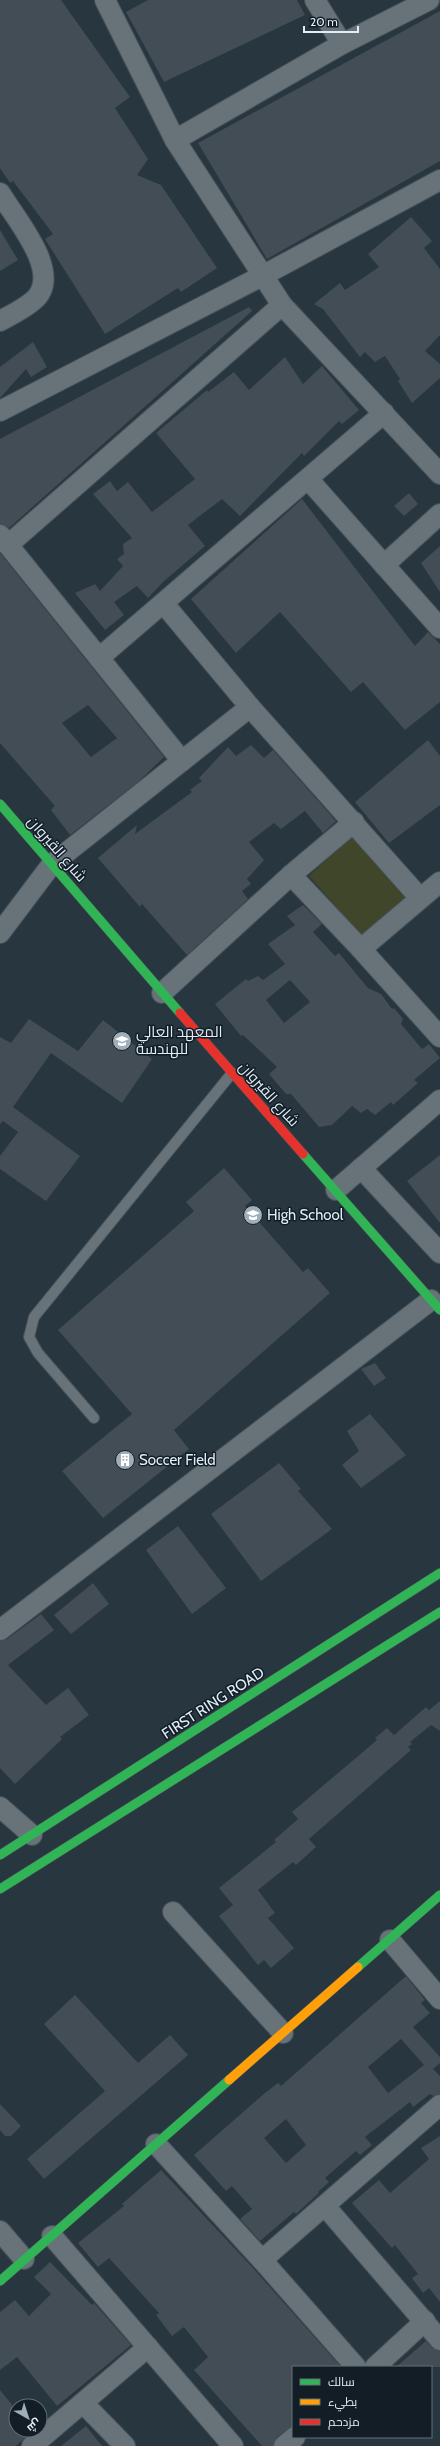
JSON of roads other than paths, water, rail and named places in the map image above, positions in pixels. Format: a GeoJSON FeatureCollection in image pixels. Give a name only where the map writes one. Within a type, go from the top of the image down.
{"type":"FeatureCollection","features":[{"type":"Feature","properties":{"kind":"main road","name":"شارع القيروان"},"geometry":{"type":"LineString","coordinates":[[0,804],[162,993],[336,1190],[435,1305]]}},
{"type":"Feature","properties":{"kind":"main road","name":"FIRST RING ROAD"},"geometry":{"type":"LineString","coordinates":[[0,1855],[440,1573]]}},
{"type":"Feature","properties":{"kind":"main road"},"geometry":{"type":"LineString","coordinates":[[0,1889],[440,1612]]}},
{"type":"Feature","properties":{"kind":"main road"},"geometry":{"type":"LineString","coordinates":[[0,2281],[440,1895]]}},
{"type":"Feature","properties":{"kind":"street"},"geometry":{"type":"LineString","coordinates":[[106,0],[175,140],[282,306],[440,474]]}},
{"type":"Feature","properties":{"kind":"street"},"geometry":{"type":"LineString","coordinates":[[315,0],[342,44]]}},
{"type":"Feature","properties":{"kind":"street"},"geometry":{"type":"LineString","coordinates":[[175,140],[342,44],[428,0]]}},
{"type":"Feature","properties":{"kind":"street"},"geometry":{"type":"LineString","coordinates":[[0,411],[262,276],[440,181]]}},
{"type":"Feature","properties":{"kind":"street"},"geometry":{"type":"LineString","coordinates":[[0,193],[40,257],[45,271],[43,286],[35,300],[0,321]]}},
{"type":"Feature","properties":{"kind":"street"},"geometry":{"type":"LineString","coordinates":[[182,761],[4,540],[282,306]]}},
{"type":"Feature","properties":{"kind":"street"},"geometry":{"type":"LineString","coordinates":[[99,658],[164,604],[384,413]]}},
{"type":"Feature","properties":{"kind":"street"},"geometry":{"type":"LineString","coordinates":[[308,479],[440,628]]}},
{"type":"Feature","properties":{"kind":"street"},"geometry":{"type":"LineString","coordinates":[[384,565],[440,514]]}},
{"type":"Feature","properties":{"kind":"street"},"geometry":{"type":"LineString","coordinates":[[164,604],[250,707],[354,822],[420,898]]}},
{"type":"Feature","properties":{"kind":"street"},"geometry":{"type":"LineString","coordinates":[[0,933],[52,864],[250,707]]}},
{"type":"Feature","properties":{"kind":"street"},"geometry":{"type":"LineString","coordinates":[[162,993],[291,874],[354,822]]}},
{"type":"Feature","properties":{"kind":"street"},"geometry":{"type":"LineString","coordinates":[[291,874],[361,949],[440,1038]]}},
{"type":"Feature","properties":{"kind":"street"},"geometry":{"type":"LineString","coordinates":[[361,949],[440,882]]}},
{"type":"Feature","properties":{"kind":"street"},"geometry":{"type":"LineString","coordinates":[[336,1190],[440,1100]]}},
{"type":"Feature","properties":{"kind":"street"},"geometry":{"type":"LineString","coordinates":[[361,1168],[440,1253]]}},
{"type":"Feature","properties":{"kind":"street"},"geometry":{"type":"LineString","coordinates":[[0,1630],[435,1305]]}},
{"type":"Feature","properties":{"kind":"street"},"geometry":{"type":"LineString","coordinates":[[0,1807],[32,1835]]}},
{"type":"Feature","properties":{"kind":"street"},"geometry":{"type":"LineString","coordinates":[[172,1912],[283,2033]]}},
{"type":"Feature","properties":{"kind":"street"},"geometry":{"type":"LineString","coordinates":[[390,1940],[440,1999]]}},
{"type":"Feature","properties":{"kind":"street"},"geometry":{"type":"LineString","coordinates":[[262,2260],[439,2108]]}},
{"type":"Feature","properties":{"kind":"street"},"geometry":{"type":"LineString","coordinates":[[156,2144],[262,2260],[355,2366]]}},
{"type":"Feature","properties":{"kind":"street"},"geometry":{"type":"LineString","coordinates":[[325,2206],[440,2340]]}},
{"type":"Feature","properties":{"kind":"street"},"geometry":{"type":"LineString","coordinates":[[0,2231],[24,2259]]}},
{"type":"Feature","properties":{"kind":"street"},"geometry":{"type":"LineString","coordinates":[[52,2236],[233,2446]]}},
{"type":"Feature","properties":{"kind":"street"},"geometry":{"type":"LineString","coordinates":[[376,2366],[425,2322]]}},
{"type":"Feature","properties":{"kind":"street"},"geometry":{"type":"LineString","coordinates":[[32,2446],[148,2347]]}},
{"type":"Feature","properties":{"kind":"street"},"geometry":{"type":"LineString","coordinates":[[83,2403],[125,2446]]}},
{"type":"Feature","properties":{"kind":"street"},"geometry":{"type":"LineString","coordinates":[[284,2446],[294,2438]]}},
{"type":"Feature","properties":{"kind":"lane"},"geometry":{"type":"LineString","coordinates":[[94,1418],[38,1352],[29,1337],[34,1318],[232,1073]]}},
{"type":"Feature","properties":{"kind":"place","name":"المعهد العالي للهندسة"},"geometry":{"type":"Point","coordinates":[122,1041]}},
{"type":"Feature","properties":{"kind":"place","name":"High School"},"geometry":{"type":"Point","coordinates":[253,1215]}},
{"type":"Feature","properties":{"kind":"place","name":"Soccer Field"},"geometry":{"type":"Point","coordinates":[125,1460]}}]}
